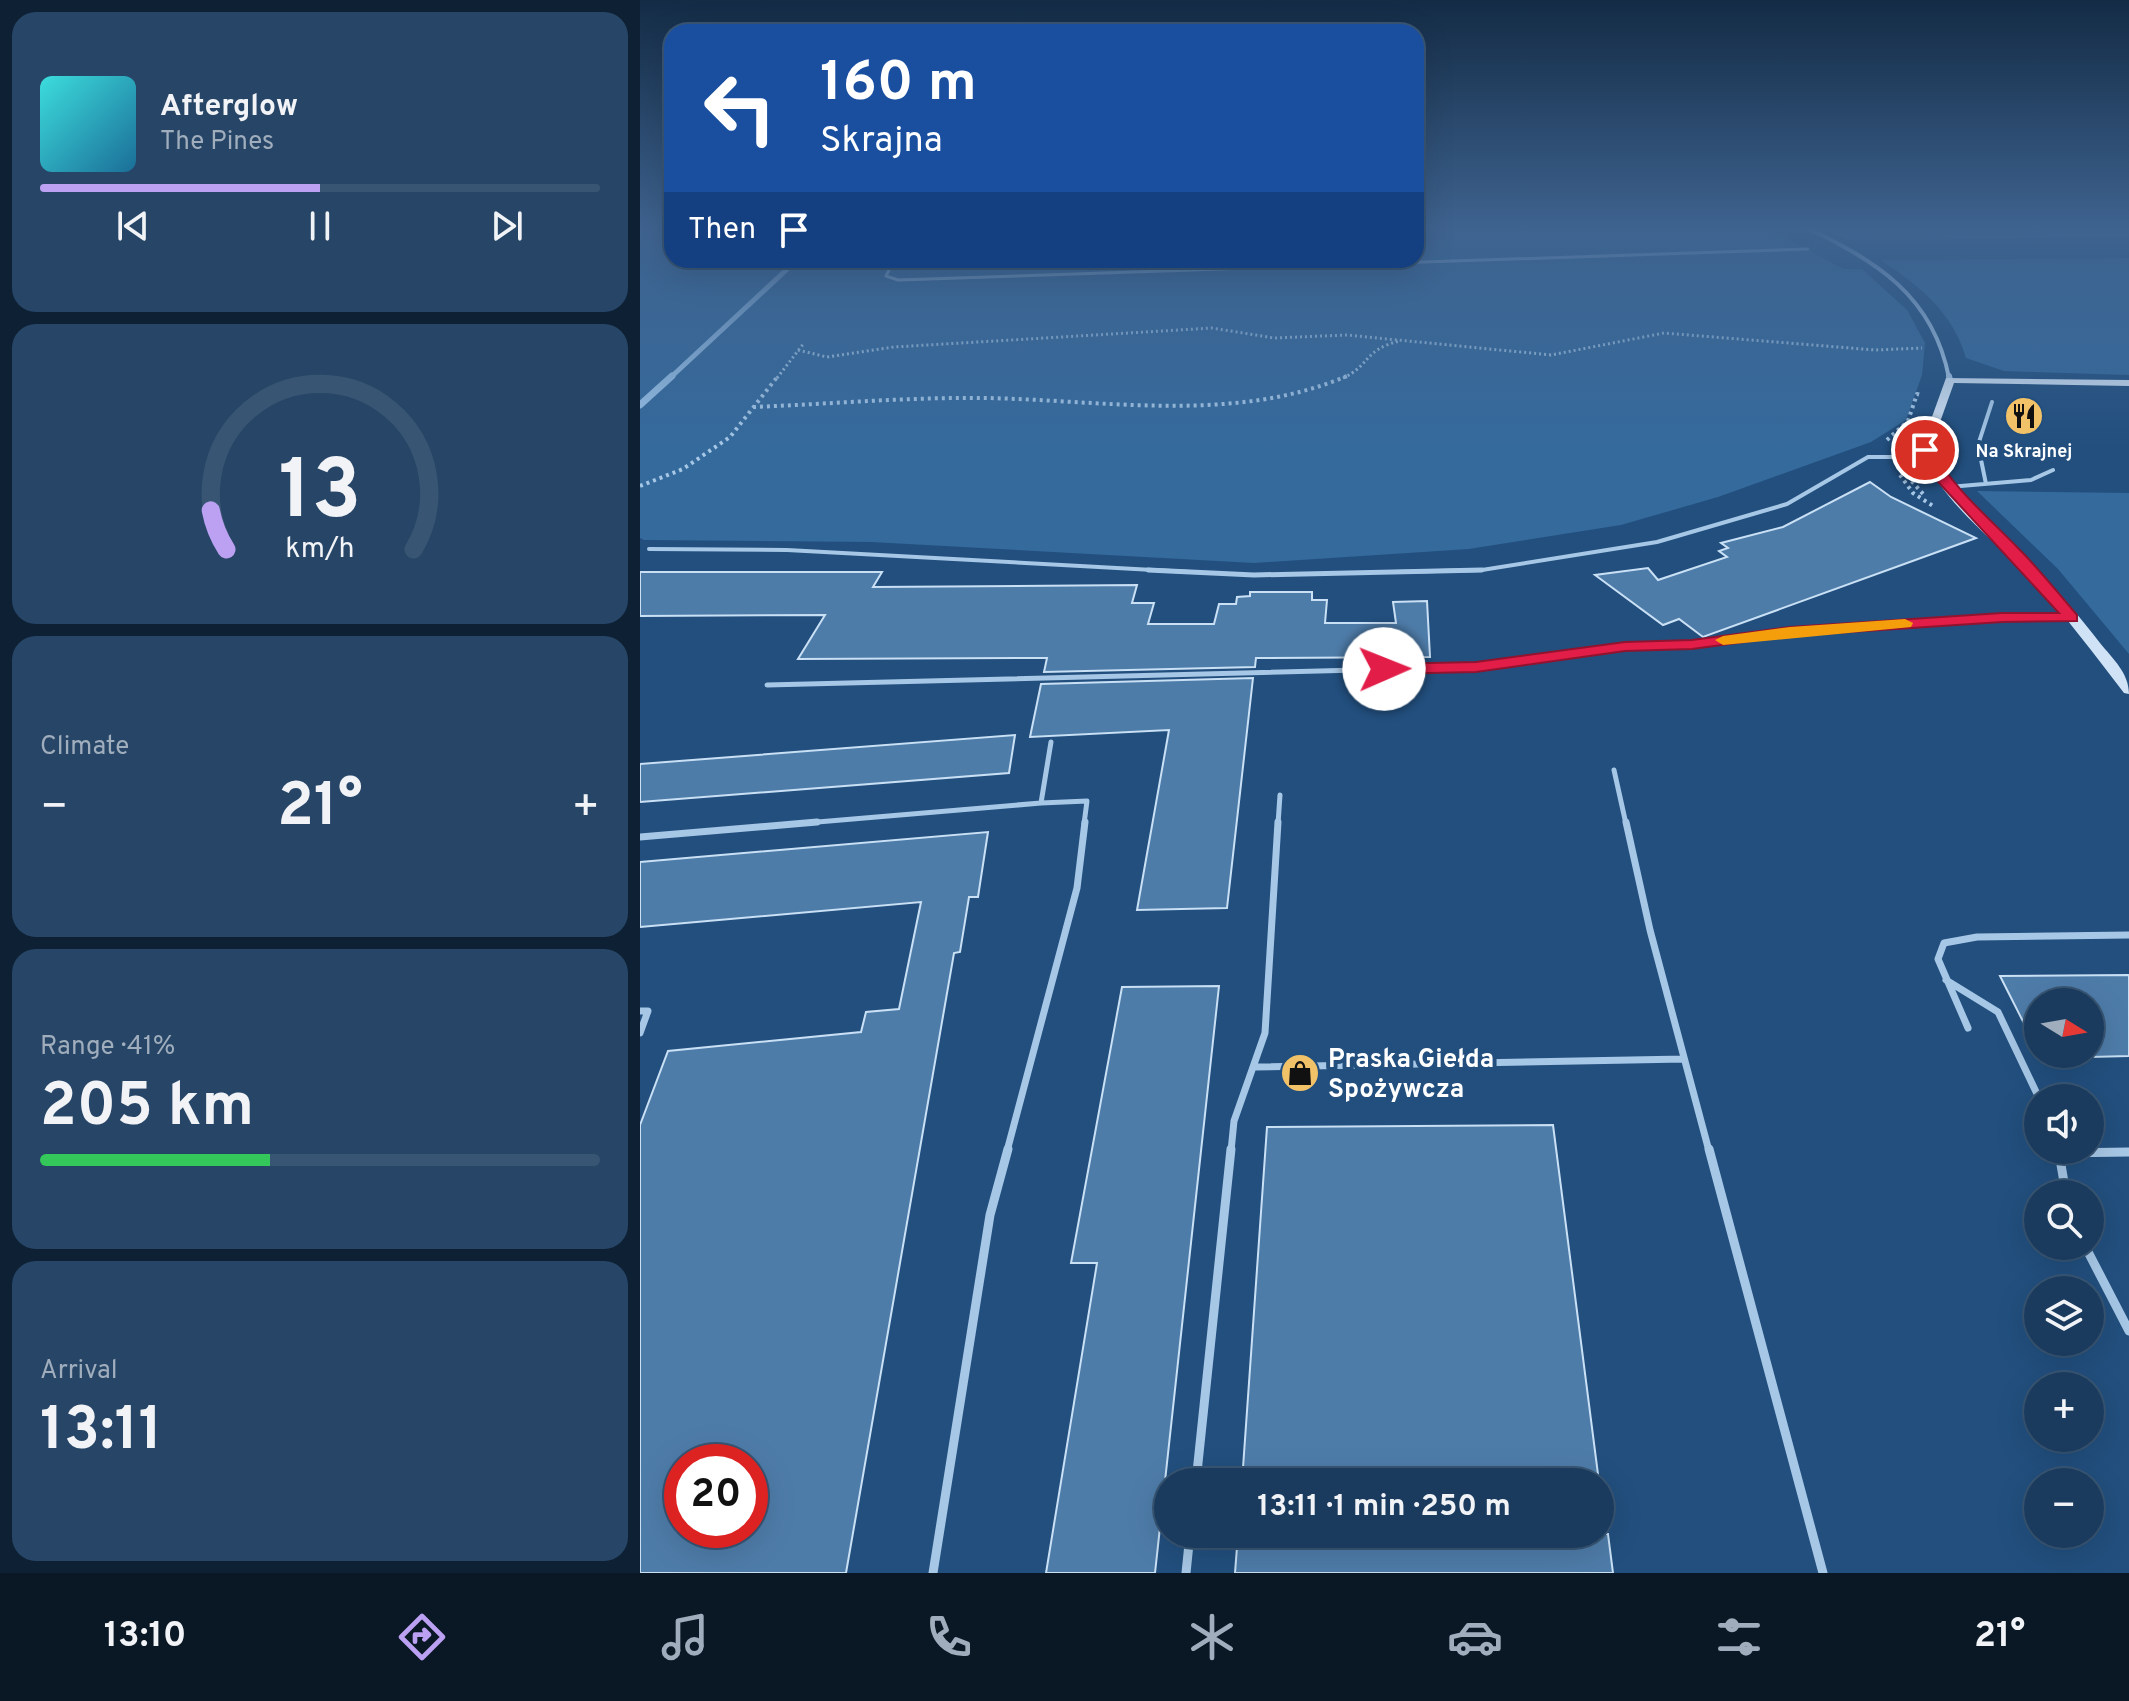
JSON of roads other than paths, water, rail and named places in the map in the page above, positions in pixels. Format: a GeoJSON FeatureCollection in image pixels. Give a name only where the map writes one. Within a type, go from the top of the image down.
{"type":"FeatureCollection","features":[{"type":"Feature","properties":{"kind":"street"},"geometry":{"type":"LineString","coordinates":[[1917,300],[1933,322],[1947,352],[1950,380],[1926,442],[1927,457],[1949,487],[2017,555],[2072,618],[2129,690]]}},
{"type":"Feature","properties":{"kind":"street"},"geometry":{"type":"LineString","coordinates":[[1950,380],[2129,383]]}},
{"type":"Feature","properties":{"kind":"lane"},"geometry":{"type":"LineString","coordinates":[[1986,484],[1978,445],[1992,402]]}},
{"type":"Feature","properties":{"kind":"lane"},"geometry":{"type":"LineString","coordinates":[[649,549],[787,550],[813,554],[1254,575],[1463,572],[1657,542],[1787,504],[1868,457],[1927,457]]}},
{"type":"Feature","properties":{"kind":"lane"},"geometry":{"type":"LineString","coordinates":[[1949,487],[2031,480],[2053,470]]}},
{"type":"Feature","properties":{"kind":"lane"},"geometry":{"type":"LineString","coordinates":[[767,685],[1476,667],[1625,646],[1692,644],[1790,631],[2002,617],[2072,618]]}},
{"type":"Feature","properties":{"kind":"lane"},"geometry":{"type":"LineString","coordinates":[[1041,803],[1051,742]]}},
{"type":"Feature","properties":{"kind":"lane"},"geometry":{"type":"LineString","coordinates":[[1614,770],[1684,1059],[1823,1573]]}},
{"type":"Feature","properties":{"kind":"lane"},"geometry":{"type":"LineString","coordinates":[[1197,1468],[1234,1121],[1265,1033],[1280,795]]}},
{"type":"Feature","properties":{"kind":"lane"},"geometry":{"type":"LineString","coordinates":[[640,837],[1087,801],[1077,888],[990,1215],[933,1573]]}},
{"type":"Feature","properties":{"kind":"lane"},"geometry":{"type":"LineString","coordinates":[[1968,1028],[1938,959],[1944,943],[1955,939],[2129,935]]}},
{"type":"Feature","properties":{"kind":"lane"},"geometry":{"type":"LineString","coordinates":[[1945,979],[1998,1012],[2032,1084]]}},
{"type":"Feature","properties":{"kind":"lane"},"geometry":{"type":"LineString","coordinates":[[640,1011],[648,1011],[640,1033]]}},
{"type":"Feature","properties":{"kind":"lane"},"geometry":{"type":"LineString","coordinates":[[1254,1067],[1684,1059]]}},
{"type":"Feature","properties":{"kind":"lane"},"geometry":{"type":"LineString","coordinates":[[2104,1152],[2129,1152]]}},
{"type":"Feature","properties":{"kind":"lane"},"geometry":{"type":"LineString","coordinates":[[2092,1260],[2129,1331]]}},
{"type":"Feature","properties":{"kind":"lane"},"geometry":{"type":"LineString","coordinates":[[1186,1573],[1189,1548]]}},
{"type":"Feature","properties":{"kind":"waterway"},"geometry":{"type":"LineString","coordinates":[[670,378],[754,300]]}},
{"type":"Feature","properties":{"kind":"waterway"},"geometry":{"type":"LineString","coordinates":[[640,405],[672,376]]}},
{"type":"Feature","properties":{"kind":"place","name":"Na Skrajnej"},"geometry":{"type":"Point","coordinates":[2024,416]}},
{"type":"Feature","properties":{"kind":"place","name":"Praska Giełda Spożywcza"},"geometry":{"type":"Point","coordinates":[1300,1073]}}]}
